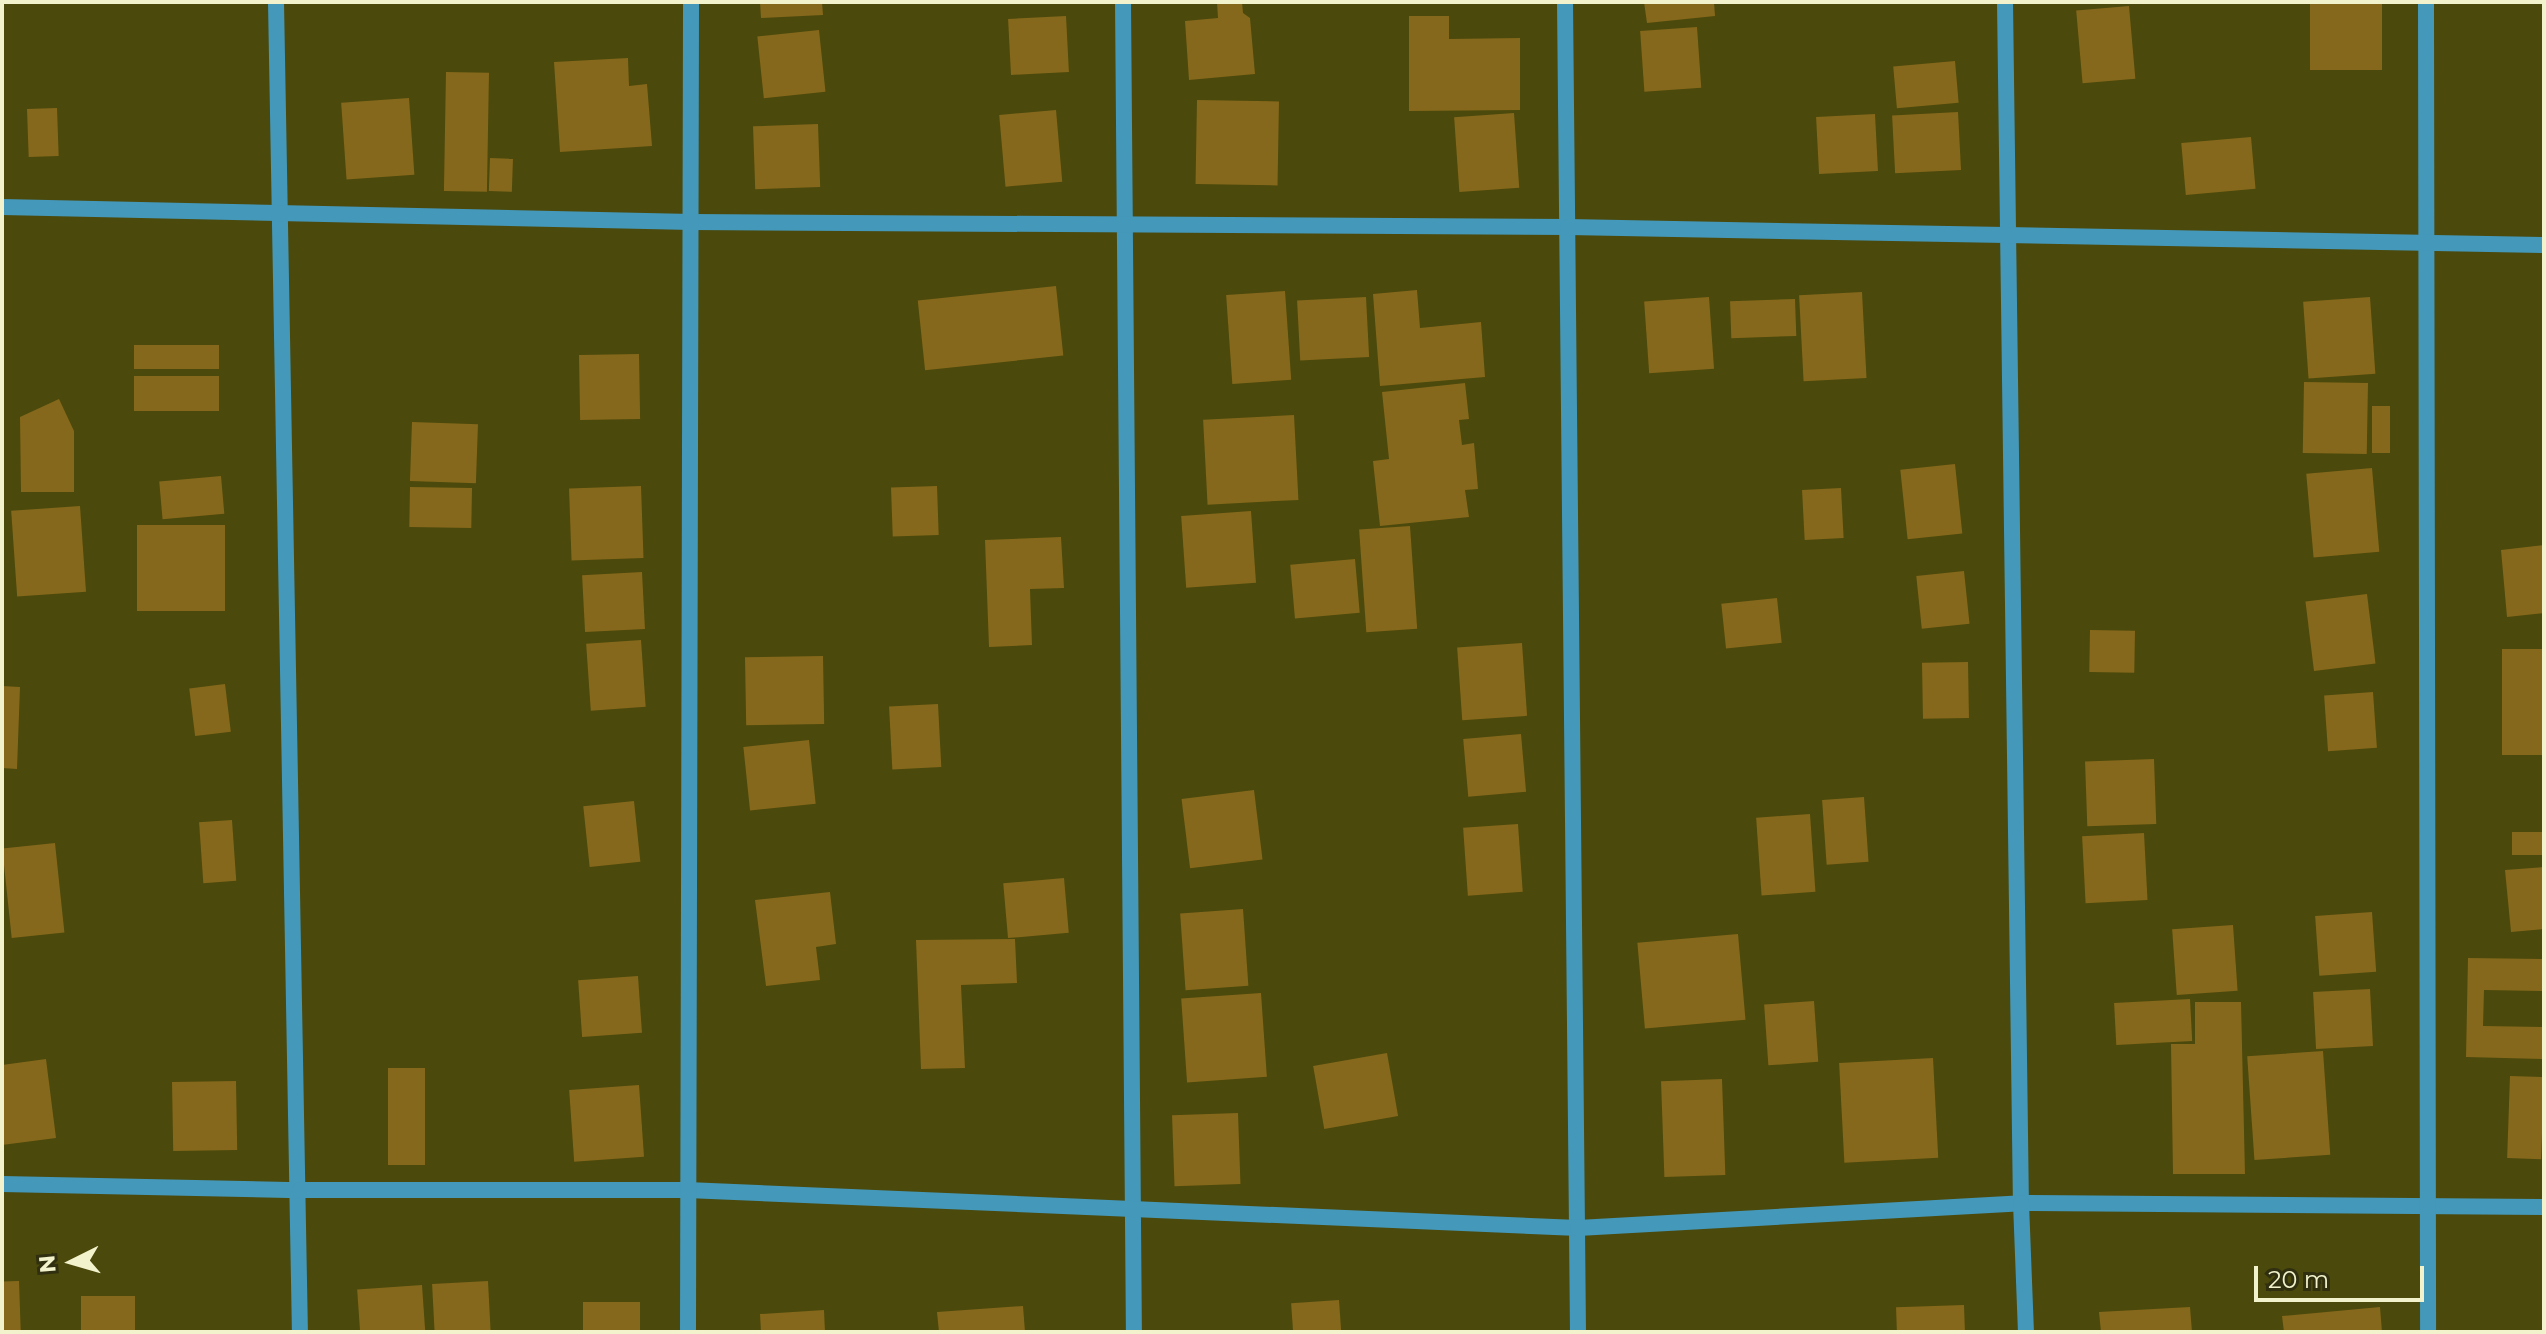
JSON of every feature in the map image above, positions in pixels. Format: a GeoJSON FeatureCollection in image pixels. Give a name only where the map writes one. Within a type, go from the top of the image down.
{"type":"FeatureCollection","features":[{"type":"Feature","properties":{"kind":"street"},"geometry":{"type":"LineString","coordinates":[[276,2],[300,1190],[300,1332]]}},
{"type":"Feature","properties":{"kind":"street"},"geometry":{"type":"LineString","coordinates":[[688,1332],[691,2]]}},
{"type":"Feature","properties":{"kind":"street"},"geometry":{"type":"LineString","coordinates":[[1123,2],[1134,1332]]}},
{"type":"Feature","properties":{"kind":"street"},"geometry":{"type":"LineString","coordinates":[[1565,2],[1578,1332]]}},
{"type":"Feature","properties":{"kind":"street"},"geometry":{"type":"LineString","coordinates":[[2005,2],[2021,1203],[2026,1332]]}},
{"type":"Feature","properties":{"kind":"street"},"geometry":{"type":"LineString","coordinates":[[2426,2],[2428,1332]]}},
{"type":"Feature","properties":{"kind":"street"},"geometry":{"type":"LineString","coordinates":[[2,207],[692,222],[1124,222],[1568,227],[2544,245]]}},
{"type":"Feature","properties":{"kind":"street"},"geometry":{"type":"LineString","coordinates":[[2,1184],[300,1190],[687,1190],[1578,1228],[2021,1203],[2544,1207]]}},
{"type":"Feature","properties":{"kind":"building"},"geometry":{"type":"Polygon","coordinates":[[[760,2],[822,2],[823,15],[761,18],[760,2]]]}},
{"type":"Feature","properties":{"kind":"building"},"geometry":{"type":"Polygon","coordinates":[[[1217,2],[1242,2],[1243,13],[1250,18],[1255,74],[1189,80],[1185,21],[1218,18],[1217,2]]]}},
{"type":"Feature","properties":{"kind":"building"},"geometry":{"type":"Polygon","coordinates":[[[1644,2],[1714,2],[1715,16],[1647,23],[1644,2]]]}},
{"type":"Feature","properties":{"kind":"building"},"geometry":{"type":"Polygon","coordinates":[[[2310,2],[2382,2],[2382,70],[2310,70],[2310,2]]]}},
{"type":"Feature","properties":{"kind":"building"},"geometry":{"type":"Polygon","coordinates":[[[2129,6],[2135,79],[2083,83],[2076,11],[2129,6]]]}},
{"type":"Feature","properties":{"kind":"building"},"geometry":{"type":"Polygon","coordinates":[[[1066,16],[1069,72],[1011,75],[1008,19],[1066,16]]]}},
{"type":"Feature","properties":{"kind":"building"},"geometry":{"type":"Polygon","coordinates":[[[1409,16],[1449,16],[1449,39],[1520,38],[1520,110],[1409,111],[1409,16]]]}},
{"type":"Feature","properties":{"kind":"building"},"geometry":{"type":"Polygon","coordinates":[[[1697,27],[1701,88],[1644,92],[1640,31],[1697,27]]]}},
{"type":"Feature","properties":{"kind":"building"},"geometry":{"type":"Polygon","coordinates":[[[819,30],[825,92],[764,98],[757,36],[819,30]]]}},
{"type":"Feature","properties":{"kind":"building"},"geometry":{"type":"Polygon","coordinates":[[[628,58],[629,86],[647,84],[652,146],[560,152],[554,62],[628,58]]]}},
{"type":"Feature","properties":{"kind":"building"},"geometry":{"type":"Polygon","coordinates":[[[1955,61],[1959,103],[1897,108],[1893,66],[1955,61]]]}},
{"type":"Feature","properties":{"kind":"building"},"geometry":{"type":"Polygon","coordinates":[[[446,72],[489,73],[487,192],[444,191],[446,72]]]}},
{"type":"Feature","properties":{"kind":"building"},"geometry":{"type":"Polygon","coordinates":[[[409,98],[414,175],[347,180],[341,103],[409,98]]]}},
{"type":"Feature","properties":{"kind":"building"},"geometry":{"type":"Polygon","coordinates":[[[1197,100],[1279,101],[1278,185],[1196,184],[1197,100]]]}},
{"type":"Feature","properties":{"kind":"building"},"geometry":{"type":"Polygon","coordinates":[[[57,108],[59,156],[29,157],[27,109],[57,108]]]}},
{"type":"Feature","properties":{"kind":"building"},"geometry":{"type":"Polygon","coordinates":[[[1056,110],[1062,182],[1005,187],[999,115],[1056,110]]]}},
{"type":"Feature","properties":{"kind":"building"},"geometry":{"type":"Polygon","coordinates":[[[1958,112],[1961,170],[1895,173],[1892,115],[1958,112]]]}},
{"type":"Feature","properties":{"kind":"building"},"geometry":{"type":"Polygon","coordinates":[[[1514,113],[1519,188],[1459,192],[1454,117],[1514,113]]]}},
{"type":"Feature","properties":{"kind":"building"},"geometry":{"type":"Polygon","coordinates":[[[1875,114],[1878,171],[1819,174],[1816,117],[1875,114]]]}},
{"type":"Feature","properties":{"kind":"building"},"geometry":{"type":"Polygon","coordinates":[[[818,124],[820,187],[755,189],[753,126],[818,124]]]}},
{"type":"Feature","properties":{"kind":"building"},"geometry":{"type":"Polygon","coordinates":[[[2251,137],[2256,189],[2186,195],[2181,143],[2251,137]]]}},
{"type":"Feature","properties":{"kind":"building"},"geometry":{"type":"Polygon","coordinates":[[[490,158],[513,159],[512,192],[489,191],[490,158]]]}},
{"type":"Feature","properties":{"kind":"building"},"geometry":{"type":"Polygon","coordinates":[[[1056,286],[1063,356],[925,370],[918,301],[1056,286]]]}},
{"type":"Feature","properties":{"kind":"building"},"geometry":{"type":"Polygon","coordinates":[[[1417,290],[1420,328],[1481,322],[1485,377],[1380,386],[1373,294],[1417,290]]]}},
{"type":"Feature","properties":{"kind":"building"},"geometry":{"type":"Polygon","coordinates":[[[1285,291],[1291,380],[1232,384],[1226,295],[1285,291]]]}},
{"type":"Feature","properties":{"kind":"building"},"geometry":{"type":"Polygon","coordinates":[[[1862,292],[1867,378],[1804,381],[1799,295],[1862,292]]]}},
{"type":"Feature","properties":{"kind":"building"},"geometry":{"type":"Polygon","coordinates":[[[1366,297],[1369,357],[1300,361],[1297,301],[1366,297]]]}},
{"type":"Feature","properties":{"kind":"building"},"geometry":{"type":"Polygon","coordinates":[[[1709,297],[1714,369],[1649,373],[1644,302],[1709,297]]]}},
{"type":"Feature","properties":{"kind":"building"},"geometry":{"type":"Polygon","coordinates":[[[2370,297],[2375,374],[2309,378],[2303,302],[2370,297]]]}},
{"type":"Feature","properties":{"kind":"building"},"geometry":{"type":"Polygon","coordinates":[[[1795,299],[1796,336],[1731,338],[1730,301],[1795,299]]]}},
{"type":"Feature","properties":{"kind":"building"},"geometry":{"type":"Polygon","coordinates":[[[134,345],[219,345],[219,369],[134,369],[134,345]]]}},
{"type":"Feature","properties":{"kind":"building"},"geometry":{"type":"Polygon","coordinates":[[[639,354],[640,419],[580,420],[579,355],[639,354]]]}},
{"type":"Feature","properties":{"kind":"building"},"geometry":{"type":"Polygon","coordinates":[[[134,376],[219,376],[219,411],[134,411],[134,376]]]}},
{"type":"Feature","properties":{"kind":"building"},"geometry":{"type":"Polygon","coordinates":[[[2304,382],[2368,383],[2367,454],[2303,453],[2304,382]]]}},
{"type":"Feature","properties":{"kind":"building"},"geometry":{"type":"Polygon","coordinates":[[[1465,383],[1469,419],[1459,420],[1462,445],[1474,443],[1478,489],[1465,490],[1469,517],[1380,526],[1373,461],[1389,459],[1382,392],[1465,383]]]}},
{"type":"Feature","properties":{"kind":"building"},"geometry":{"type":"Polygon","coordinates":[[[59,399],[74,431],[74,492],[21,492],[20,417],[59,399]]]}},
{"type":"Feature","properties":{"kind":"building"},"geometry":{"type":"Polygon","coordinates":[[[2372,406],[2390,406],[2390,453],[2372,453],[2372,406]]]}},
{"type":"Feature","properties":{"kind":"building"},"geometry":{"type":"Polygon","coordinates":[[[1294,415],[1298,500],[1208,505],[1203,420],[1294,415]]]}},
{"type":"Feature","properties":{"kind":"building"},"geometry":{"type":"Polygon","coordinates":[[[412,422],[478,424],[476,483],[410,481],[412,422]]]}},
{"type":"Feature","properties":{"kind":"building"},"geometry":{"type":"Polygon","coordinates":[[[1955,464],[1962,534],[1908,539],[1900,470],[1955,464]]]}},
{"type":"Feature","properties":{"kind":"building"},"geometry":{"type":"Polygon","coordinates":[[[2372,468],[2379,552],[2314,557],[2306,474],[2372,468]]]}},
{"type":"Feature","properties":{"kind":"building"},"geometry":{"type":"Polygon","coordinates":[[[221,476],[224,514],[163,519],[159,481],[221,476]]]}},
{"type":"Feature","properties":{"kind":"building"},"geometry":{"type":"Polygon","coordinates":[[[641,486],[644,558],[572,560],[569,489],[641,486]]]}},
{"type":"Feature","properties":{"kind":"building"},"geometry":{"type":"Polygon","coordinates":[[[937,486],[939,535],[893,537],[891,488],[937,486]]]}},
{"type":"Feature","properties":{"kind":"building"},"geometry":{"type":"Polygon","coordinates":[[[410,487],[472,488],[471,528],[409,527],[410,487]]]}},
{"type":"Feature","properties":{"kind":"building"},"geometry":{"type":"Polygon","coordinates":[[[1841,488],[1844,538],[1805,540],[1802,490],[1841,488]]]}},
{"type":"Feature","properties":{"kind":"building"},"geometry":{"type":"Polygon","coordinates":[[[80,506],[86,592],[17,597],[11,511],[80,506]]]}},
{"type":"Feature","properties":{"kind":"building"},"geometry":{"type":"Polygon","coordinates":[[[1251,511],[1256,583],[1186,588],[1181,516],[1251,511]]]}},
{"type":"Feature","properties":{"kind":"building"},"geometry":{"type":"Polygon","coordinates":[[[137,525],[225,525],[225,611],[137,611],[137,525]]]}},
{"type":"Feature","properties":{"kind":"building"},"geometry":{"type":"Polygon","coordinates":[[[1410,526],[1417,629],[1366,632],[1359,530],[1410,526]]]}},
{"type":"Feature","properties":{"kind":"building"},"geometry":{"type":"Polygon","coordinates":[[[1061,537],[1064,588],[1030,589],[1032,645],[989,647],[985,540],[1061,537]]]}},
{"type":"Feature","properties":{"kind":"building"},"geometry":{"type":"Polygon","coordinates":[[[2544,545],[2544,613],[2507,617],[2501,550],[2544,545]]]}},
{"type":"Feature","properties":{"kind":"building"},"geometry":{"type":"Polygon","coordinates":[[[1355,559],[1360,613],[1295,618],[1290,565],[1355,559]]]}},
{"type":"Feature","properties":{"kind":"building"},"geometry":{"type":"Polygon","coordinates":[[[1964,571],[1970,624],[1922,629],[1916,576],[1964,571]]]}},
{"type":"Feature","properties":{"kind":"building"},"geometry":{"type":"Polygon","coordinates":[[[642,572],[645,629],[585,632],[582,575],[642,572]]]}},
{"type":"Feature","properties":{"kind":"building"},"geometry":{"type":"Polygon","coordinates":[[[2367,594],[2376,663],[2314,671],[2305,602],[2367,594]]]}},
{"type":"Feature","properties":{"kind":"building"},"geometry":{"type":"Polygon","coordinates":[[[1777,598],[1782,643],[1726,649],[1721,604],[1777,598]]]}},
{"type":"Feature","properties":{"kind":"building"},"geometry":{"type":"Polygon","coordinates":[[[2090,630],[2135,631],[2134,673],[2089,672],[2090,630]]]}},
{"type":"Feature","properties":{"kind":"building"},"geometry":{"type":"Polygon","coordinates":[[[641,640],[646,707],[591,711],[586,644],[641,640]]]}},
{"type":"Feature","properties":{"kind":"building"},"geometry":{"type":"Polygon","coordinates":[[[1522,643],[1527,716],[1462,720],[1457,648],[1522,643]]]}},
{"type":"Feature","properties":{"kind":"building"},"geometry":{"type":"Polygon","coordinates":[[[2502,649],[2544,649],[2544,755],[2502,755],[2502,649]]]}},
{"type":"Feature","properties":{"kind":"building"},"geometry":{"type":"Polygon","coordinates":[[[823,656],[824,724],[746,725],[745,657],[823,656]]]}},
{"type":"Feature","properties":{"kind":"building"},"geometry":{"type":"Polygon","coordinates":[[[1968,662],[1969,718],[1923,719],[1922,663],[1968,662]]]}},
{"type":"Feature","properties":{"kind":"building"},"geometry":{"type":"Polygon","coordinates":[[[225,684],[231,732],[195,736],[189,688],[225,684]]]}},
{"type":"Feature","properties":{"kind":"building"},"geometry":{"type":"Polygon","coordinates":[[[2,686],[20,687],[17,769],[2,768],[2,686]]]}},
{"type":"Feature","properties":{"kind":"building"},"geometry":{"type":"Polygon","coordinates":[[[2373,692],[2377,748],[2328,751],[2324,695],[2373,692]]]}},
{"type":"Feature","properties":{"kind":"building"},"geometry":{"type":"Polygon","coordinates":[[[938,704],[941,767],[892,769],[889,707],[938,704]]]}},
{"type":"Feature","properties":{"kind":"building"},"geometry":{"type":"Polygon","coordinates":[[[1521,734],[1526,792],[1468,797],[1463,739],[1521,734]]]}},
{"type":"Feature","properties":{"kind":"building"},"geometry":{"type":"Polygon","coordinates":[[[809,740],[816,804],[750,811],[743,747],[809,740]]]}},
{"type":"Feature","properties":{"kind":"building"},"geometry":{"type":"Polygon","coordinates":[[[2154,759],[2156,824],[2087,826],[2085,761],[2154,759]]]}},
{"type":"Feature","properties":{"kind":"building"},"geometry":{"type":"Polygon","coordinates":[[[1254,790],[1263,859],[1190,868],[1182,799],[1254,790]]]}},
{"type":"Feature","properties":{"kind":"building"},"geometry":{"type":"Polygon","coordinates":[[[1864,797],[1869,862],[1827,865],[1822,800],[1864,797]]]}},
{"type":"Feature","properties":{"kind":"building"},"geometry":{"type":"Polygon","coordinates":[[[634,801],[640,862],[590,867],[583,806],[634,801]]]}},
{"type":"Feature","properties":{"kind":"building"},"geometry":{"type":"Polygon","coordinates":[[[1810,814],[1815,892],[1762,896],[1756,818],[1810,814]]]}},
{"type":"Feature","properties":{"kind":"building"},"geometry":{"type":"Polygon","coordinates":[[[232,820],[236,881],[203,883],[199,822],[232,820]]]}},
{"type":"Feature","properties":{"kind":"building"},"geometry":{"type":"Polygon","coordinates":[[[1518,824],[1523,892],[1468,896],[1463,828],[1518,824]]]}},
{"type":"Feature","properties":{"kind":"building"},"geometry":{"type":"Polygon","coordinates":[[[2512,832],[2544,832],[2544,855],[2512,855],[2512,832]]]}},
{"type":"Feature","properties":{"kind":"building"},"geometry":{"type":"Polygon","coordinates":[[[2144,833],[2148,900],[2086,903],[2082,836],[2144,833]]]}},
{"type":"Feature","properties":{"kind":"building"},"geometry":{"type":"Polygon","coordinates":[[[55,843],[64,933],[12,938],[2,849],[55,843]]]}},
{"type":"Feature","properties":{"kind":"building"},"geometry":{"type":"Polygon","coordinates":[[[2544,867],[2544,929],[2511,932],[2505,870],[2544,867]]]}},
{"type":"Feature","properties":{"kind":"building"},"geometry":{"type":"Polygon","coordinates":[[[1064,878],[1069,933],[1008,938],[1003,883],[1064,878]]]}},
{"type":"Feature","properties":{"kind":"building"},"geometry":{"type":"Polygon","coordinates":[[[830,892],[836,944],[816,947],[820,980],[766,986],[755,900],[830,892]]]}},
{"type":"Feature","properties":{"kind":"building"},"geometry":{"type":"Polygon","coordinates":[[[1243,909],[1248,986],[1186,990],[1180,913],[1243,909]]]}},
{"type":"Feature","properties":{"kind":"building"},"geometry":{"type":"Polygon","coordinates":[[[2372,912],[2376,972],[2319,976],[2315,916],[2372,912]]]}},
{"type":"Feature","properties":{"kind":"building"},"geometry":{"type":"Polygon","coordinates":[[[2233,925],[2238,991],[2177,995],[2172,929],[2233,925]]]}},
{"type":"Feature","properties":{"kind":"building"},"geometry":{"type":"Polygon","coordinates":[[[1738,934],[1745,1020],[1645,1028],[1637,943],[1738,934]]]}},
{"type":"Feature","properties":{"kind":"building"},"geometry":{"type":"Polygon","coordinates":[[[1015,939],[1017,983],[961,985],[965,1068],[921,1069],[916,940],[1015,939]]]}},
{"type":"Feature","properties":{"kind":"building"},"geometry":{"type":"Polygon","coordinates":[[[2468,958],[2544,959],[2544,991],[2484,990],[2483,1026],[2544,1027],[2544,1059],[2466,1057],[2468,958]]]}},
{"type":"Feature","properties":{"kind":"building"},"geometry":{"type":"Polygon","coordinates":[[[638,976],[642,1033],[582,1037],[578,980],[638,976]]]}},
{"type":"Feature","properties":{"kind":"building"},"geometry":{"type":"Polygon","coordinates":[[[2370,989],[2373,1046],[2316,1049],[2313,992],[2370,989]]]}},
{"type":"Feature","properties":{"kind":"building"},"geometry":{"type":"Polygon","coordinates":[[[1261,993],[1267,1077],[1187,1082],[1181,999],[1261,993]]]}},
{"type":"Feature","properties":{"kind":"building"},"geometry":{"type":"Polygon","coordinates":[[[2190,999],[2192,1041],[2116,1045],[2114,1003],[2190,999]]]}},
{"type":"Feature","properties":{"kind":"building"},"geometry":{"type":"Polygon","coordinates":[[[1814,1001],[1818,1062],[1768,1065],[1764,1004],[1814,1001]]]}},
{"type":"Feature","properties":{"kind":"building"},"geometry":{"type":"Polygon","coordinates":[[[2195,1002],[2241,1002],[2245,1174],[2173,1174],[2171,1044],[2195,1044],[2195,1002]]]}},
{"type":"Feature","properties":{"kind":"building"},"geometry":{"type":"Polygon","coordinates":[[[2323,1051],[2330,1155],[2254,1160],[2247,1056],[2323,1051]]]}},
{"type":"Feature","properties":{"kind":"building"},"geometry":{"type":"Polygon","coordinates":[[[1387,1053],[1398,1116],[1324,1129],[1313,1066],[1387,1053]]]}},
{"type":"Feature","properties":{"kind":"building"},"geometry":{"type":"Polygon","coordinates":[[[1933,1058],[1938,1158],[1844,1163],[1839,1063],[1933,1058]]]}},
{"type":"Feature","properties":{"kind":"building"},"geometry":{"type":"Polygon","coordinates":[[[46,1059],[56,1138],[2,1145],[2,1065],[46,1059]]]}},
{"type":"Feature","properties":{"kind":"building"},"geometry":{"type":"Polygon","coordinates":[[[388,1068],[425,1068],[425,1165],[388,1165],[388,1068]]]}},
{"type":"Feature","properties":{"kind":"building"},"geometry":{"type":"Polygon","coordinates":[[[2510,1076],[2544,1077],[2541,1159],[2507,1158],[2510,1076]]]}},
{"type":"Feature","properties":{"kind":"building"},"geometry":{"type":"Polygon","coordinates":[[[1722,1079],[1725,1175],[1664,1177],[1661,1081],[1722,1079]]]}},
{"type":"Feature","properties":{"kind":"building"},"geometry":{"type":"Polygon","coordinates":[[[236,1081],[237,1150],[173,1151],[172,1082],[236,1081]]]}},
{"type":"Feature","properties":{"kind":"building"},"geometry":{"type":"Polygon","coordinates":[[[639,1085],[644,1157],[574,1162],[569,1090],[639,1085]]]}},
{"type":"Feature","properties":{"kind":"building"},"geometry":{"type":"Polygon","coordinates":[[[1238,1113],[1240,1184],[1175,1186],[1172,1115],[1238,1113]]]}},
{"type":"Feature","properties":{"kind":"building"},"geometry":{"type":"Polygon","coordinates":[[[19,1281],[21,1332],[4,1332],[2,1282],[19,1281]]]}},
{"type":"Feature","properties":{"kind":"building"},"geometry":{"type":"Polygon","coordinates":[[[488,1281],[491,1332],[435,1332],[432,1284],[488,1281]]]}},
{"type":"Feature","properties":{"kind":"building"},"geometry":{"type":"Polygon","coordinates":[[[422,1285],[425,1332],[360,1332],[357,1290],[422,1285]]]}},
{"type":"Feature","properties":{"kind":"building"},"geometry":{"type":"Polygon","coordinates":[[[81,1296],[135,1296],[135,1332],[81,1332],[81,1296]]]}},
{"type":"Feature","properties":{"kind":"building"},"geometry":{"type":"Polygon","coordinates":[[[1339,1300],[1341,1332],[1293,1332],[1291,1303],[1339,1300]]]}},
{"type":"Feature","properties":{"kind":"building"},"geometry":{"type":"Polygon","coordinates":[[[583,1302],[640,1302],[640,1332],[583,1332],[583,1302]]]}},
{"type":"Feature","properties":{"kind":"building"},"geometry":{"type":"Polygon","coordinates":[[[1964,1305],[1965,1332],[1897,1332],[1896,1307],[1964,1305]]]}},
{"type":"Feature","properties":{"kind":"building"},"geometry":{"type":"Polygon","coordinates":[[[1023,1306],[1025,1332],[939,1332],[937,1312],[1023,1306]]]}},
{"type":"Feature","properties":{"kind":"building"},"geometry":{"type":"Polygon","coordinates":[[[2190,1307],[2192,1332],[2101,1332],[2099,1312],[2190,1307]]]}},
{"type":"Feature","properties":{"kind":"building"},"geometry":{"type":"Polygon","coordinates":[[[2380,1307],[2382,1332],[2284,1332],[2282,1316],[2380,1307]]]}},
{"type":"Feature","properties":{"kind":"building"},"geometry":{"type":"Polygon","coordinates":[[[824,1310],[825,1332],[761,1332],[760,1314],[824,1310]]]}}]}
